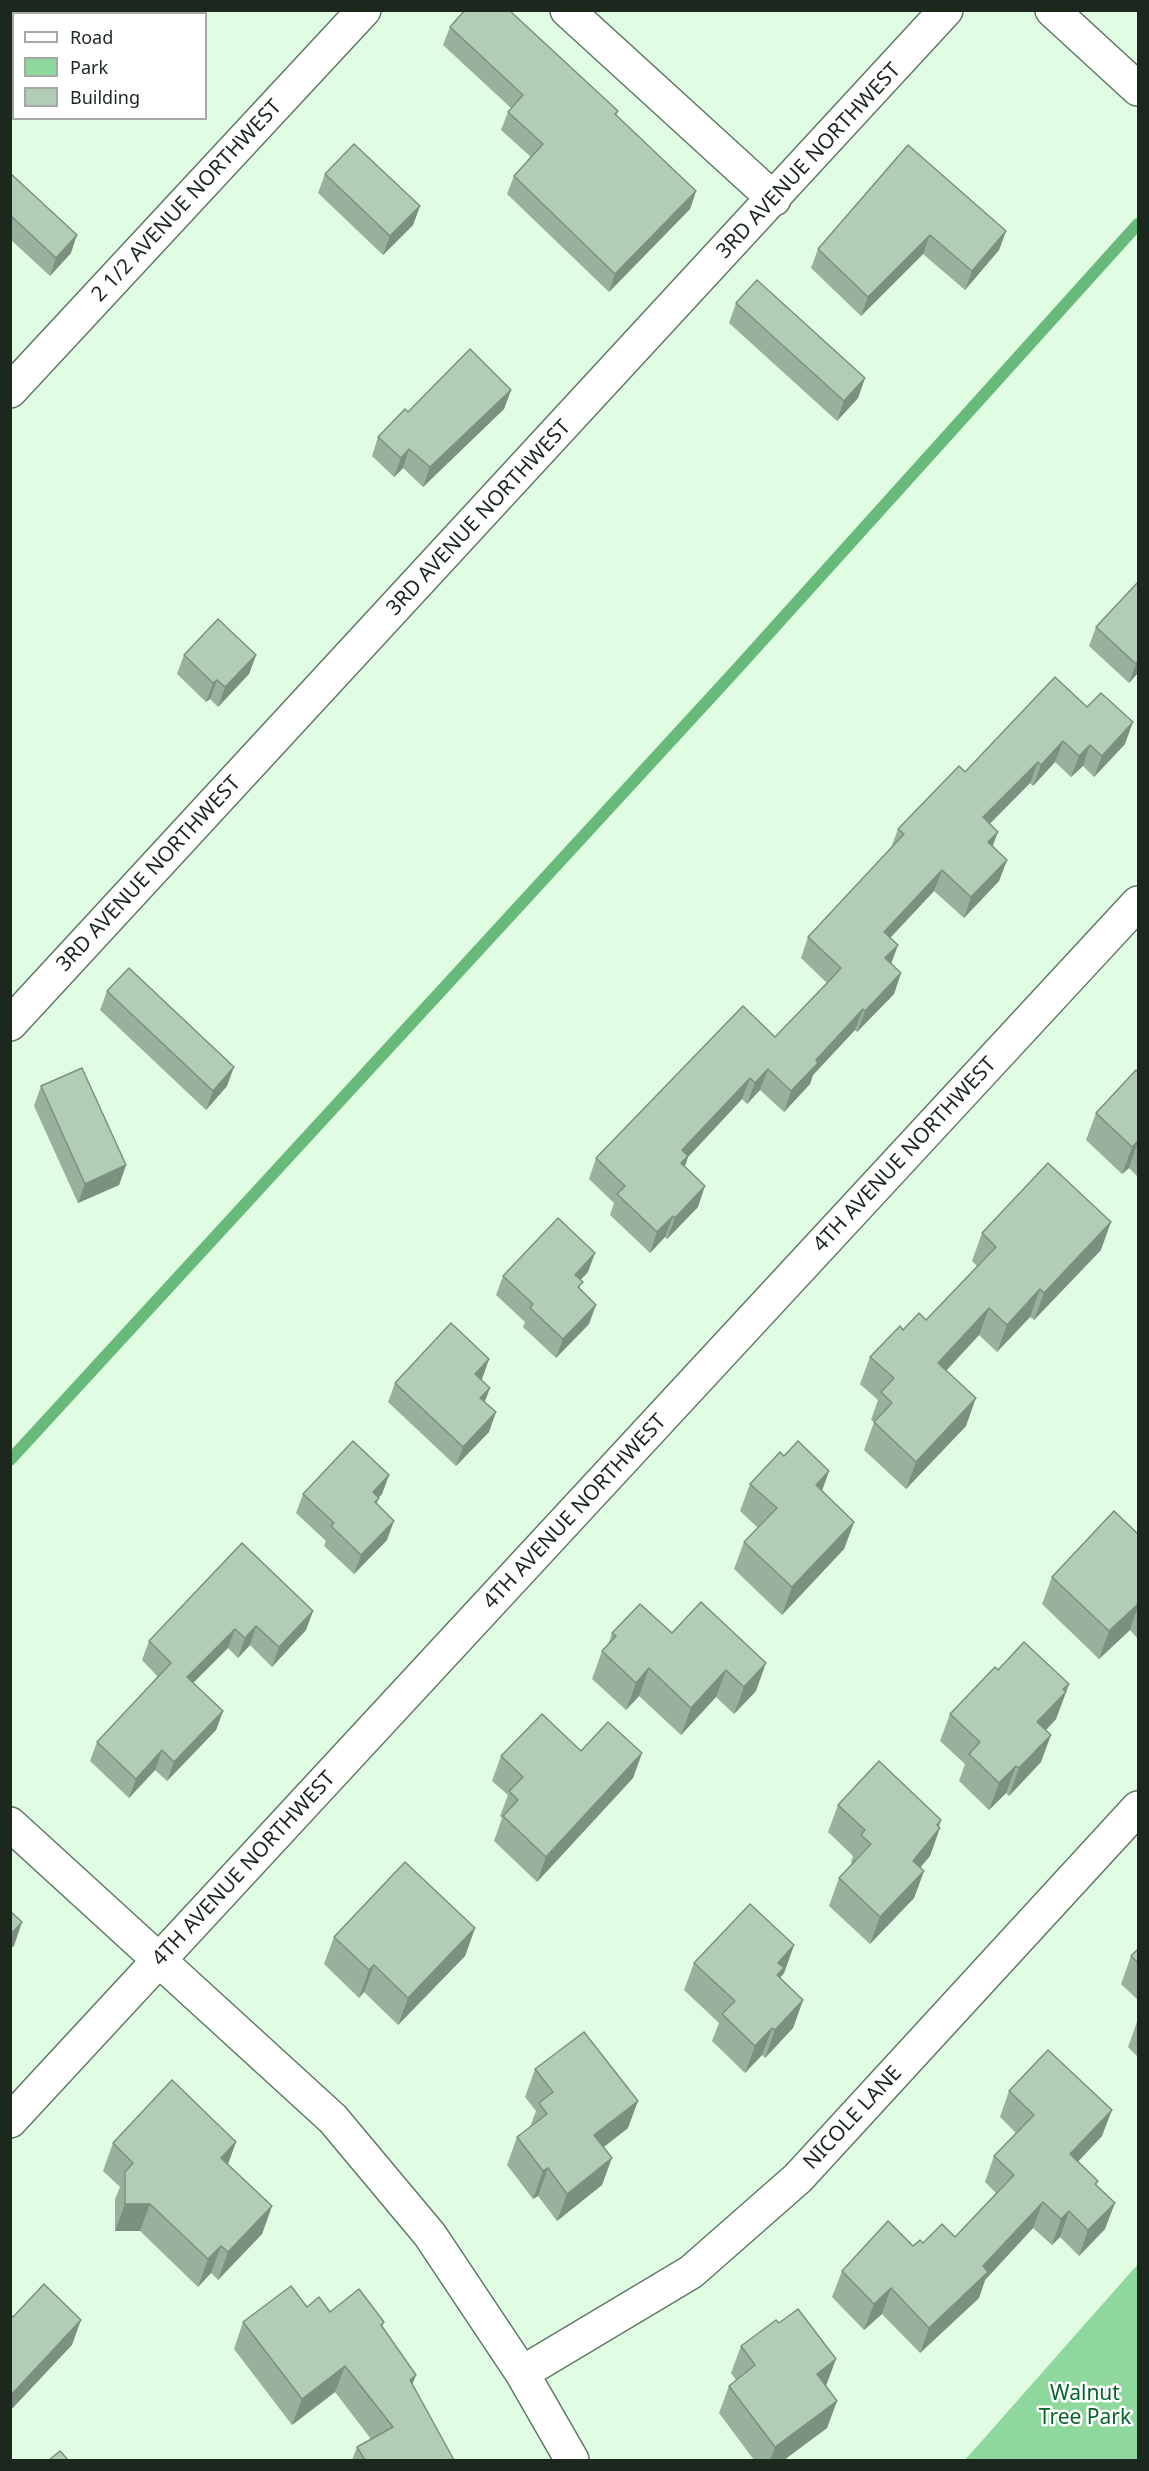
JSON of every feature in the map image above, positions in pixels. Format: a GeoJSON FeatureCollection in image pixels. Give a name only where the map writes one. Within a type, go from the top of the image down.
{"type":"FeatureCollection","features":[{"type":"Feature","properties":{"kind":"street","name":"2 1/2 AVENUE NORTHWEST"},"geometry":{"type":"LineString","coordinates":[[10,391],[364,10]]}},
{"type":"Feature","properties":{"kind":"street"},"geometry":{"type":"LineString","coordinates":[[567,10],[774,199]]}},
{"type":"Feature","properties":{"kind":"street","name":"3RD AVENUE NORTHWEST"},"geometry":{"type":"LineString","coordinates":[[10,1024],[774,199],[946,10]]}},
{"type":"Feature","properties":{"kind":"street"},"geometry":{"type":"LineString","coordinates":[[1052,10],[1138,89]]}},
{"type":"Feature","properties":{"kind":"street","name":"4TH AVENUE NORTHWEST"},"geometry":{"type":"LineString","coordinates":[[10,2121],[1138,903]]}},
{"type":"Feature","properties":{"kind":"street","name":"NICOLE LANE"},"geometry":{"type":"LineString","coordinates":[[522,2373],[691,2272],[798,2178],[1138,1808]]}},
{"type":"Feature","properties":{"kind":"street"},"geometry":{"type":"LineString","coordinates":[[10,1824],[333,2119],[430,2235],[522,2373],[572,2460]]}},
{"type":"Feature","properties":{"kind":"green space","name":"Walnut Tree Park"},"geometry":{"type":"Polygon","coordinates":[[[1138,2264],[1138,2460],[965,2460],[1138,2264]]]}},
{"type":"Feature","properties":{"kind":"building"},"geometry":{"type":"Polygon","coordinates":[[[465,10],[509,10],[618,111],[615,114],[696,191],[615,274],[514,176],[543,144],[508,112],[523,95],[450,27],[465,10]]]}},
{"type":"Feature","properties":{"kind":"building"},"geometry":{"type":"Polygon","coordinates":[[[354,144],[420,206],[390,236],[325,174],[354,144]]]}},
{"type":"Feature","properties":{"kind":"building"},"geometry":{"type":"Polygon","coordinates":[[[908,145],[1006,231],[972,271],[930,235],[868,297],[818,249],[908,145]]]}},
{"type":"Feature","properties":{"kind":"building"},"geometry":{"type":"Polygon","coordinates":[[[10,173],[77,235],[56,258],[10,215],[10,173]]]}},
{"type":"Feature","properties":{"kind":"building"},"geometry":{"type":"Polygon","coordinates":[[[757,280],[865,378],[844,401],[736,303],[757,280]]]}},
{"type":"Feature","properties":{"kind":"building"},"geometry":{"type":"Polygon","coordinates":[[[470,349],[511,390],[430,467],[409,449],[401,458],[378,437],[405,409],[408,412],[470,349]]]}},
{"type":"Feature","properties":{"kind":"building"},"geometry":{"type":"Polygon","coordinates":[[[1138,582],[1138,661],[1136,664],[1096,627],[1138,582]]]}},
{"type":"Feature","properties":{"kind":"building"},"geometry":{"type":"Polygon","coordinates":[[[218,619],[256,655],[225,687],[217,680],[213,683],[184,655],[218,619]]]}},
{"type":"Feature","properties":{"kind":"building"},"geometry":{"type":"Polygon","coordinates":[[[1055,677],[1087,707],[1101,693],[1133,722],[1102,756],[1090,745],[1079,756],[1063,741],[1041,765],[1038,762],[983,817],[998,832],[988,842],[1007,860],[971,897],[942,870],[884,932],[898,945],[885,958],[901,973],[865,1011],[863,1009],[816,1060],[818,1063],[791,1091],[768,1069],[755,1083],[750,1078],[682,1150],[688,1156],[681,1163],[705,1186],[675,1218],[673,1216],[657,1232],[617,1194],[625,1186],[596,1158],[743,1006],[775,1037],[831,979],[841,968],[808,937],[904,834],[898,829],[959,766],[965,772],[1055,677]]]}},
{"type":"Feature","properties":{"kind":"building"},"geometry":{"type":"Polygon","coordinates":[[[129,968],[234,1067],[213,1091],[107,991],[129,968]]]}},
{"type":"Feature","properties":{"kind":"building"},"geometry":{"type":"Polygon","coordinates":[[[82,1068],[126,1165],[85,1184],[41,1086],[82,1068]]]}},
{"type":"Feature","properties":{"kind":"building"},"geometry":{"type":"Polygon","coordinates":[[[1136,1070],[1138,1072],[1138,1141],[1132,1147],[1096,1113],[1136,1070]]]}},
{"type":"Feature","properties":{"kind":"building"},"geometry":{"type":"Polygon","coordinates":[[[1048,1163],[1111,1222],[1044,1293],[1040,1289],[1007,1325],[989,1308],[938,1363],[976,1398],[916,1462],[874,1422],[892,1403],[881,1392],[894,1378],[870,1357],[900,1326],[903,1330],[919,1313],[926,1320],[996,1247],[982,1233],[1048,1163]]]}},
{"type":"Feature","properties":{"kind":"building"},"geometry":{"type":"Polygon","coordinates":[[[558,1218],[595,1253],[575,1275],[583,1282],[578,1287],[596,1305],[563,1339],[530,1308],[533,1304],[503,1276],[558,1218]]]}},
{"type":"Feature","properties":{"kind":"building"},"geometry":{"type":"Polygon","coordinates":[[[451,1323],[489,1359],[475,1374],[490,1388],[480,1398],[496,1412],[463,1447],[395,1383],[451,1323]]]}},
{"type":"Feature","properties":{"kind":"building"},"geometry":{"type":"Polygon","coordinates":[[[353,1441],[389,1475],[373,1492],[379,1498],[375,1502],[394,1521],[361,1555],[331,1526],[334,1523],[303,1494],[353,1441]]]}},
{"type":"Feature","properties":{"kind":"building"},"geometry":{"type":"Polygon","coordinates":[[[798,1441],[829,1471],[816,1485],[854,1522],[792,1587],[744,1542],[777,1508],[750,1484],[780,1452],[784,1456],[798,1441]]]}},
{"type":"Feature","properties":{"kind":"building"},"geometry":{"type":"Polygon","coordinates":[[[1114,1511],[1138,1534],[1138,1604],[1109,1631],[1052,1577],[1114,1511]]]}},
{"type":"Feature","properties":{"kind":"building"},"geometry":{"type":"Polygon","coordinates":[[[242,1543],[313,1611],[279,1647],[256,1626],[245,1638],[235,1629],[187,1677],[223,1711],[174,1762],[162,1750],[136,1779],[97,1742],[171,1663],[149,1641],[242,1543]]]}},
{"type":"Feature","properties":{"kind":"building"},"geometry":{"type":"Polygon","coordinates":[[[701,1602],[766,1663],[744,1687],[726,1670],[691,1708],[649,1668],[636,1683],[602,1651],[616,1636],[612,1633],[640,1604],[672,1633],[701,1602]]]}},
{"type":"Feature","properties":{"kind":"building"},"geometry":{"type":"Polygon","coordinates":[[[1024,1642],[1069,1684],[1063,1689],[1066,1692],[1037,1722],[1051,1735],[1019,1768],[1016,1766],[999,1783],[969,1754],[980,1742],[950,1714],[995,1667],[998,1670],[1024,1642]]]}},
{"type":"Feature","properties":{"kind":"building"},"geometry":{"type":"Polygon","coordinates":[[[542,1714],[581,1751],[608,1722],[642,1753],[546,1857],[503,1816],[518,1800],[509,1791],[523,1777],[501,1756],[542,1714]]]}},
{"type":"Feature","properties":{"kind":"building"},"geometry":{"type":"Polygon","coordinates":[[[879,1761],[941,1820],[937,1825],[940,1828],[913,1861],[924,1871],[880,1917],[839,1878],[871,1844],[861,1835],[865,1830],[838,1805],[879,1761]]]}},
{"type":"Feature","properties":{"kind":"building"},"geometry":{"type":"Polygon","coordinates":[[[405,1862],[475,1928],[408,1998],[374,1965],[369,1970],[334,1937],[405,1862]]]}},
{"type":"Feature","properties":{"kind":"building"},"geometry":{"type":"Polygon","coordinates":[[[750,1904],[794,1945],[778,1963],[784,1968],[777,1975],[803,2000],[775,2030],[772,2028],[755,2046],[722,2014],[735,2001],[694,1963],[750,1904]]]}},
{"type":"Feature","properties":{"kind":"building"},"geometry":{"type":"Polygon","coordinates":[[[10,1911],[22,1922],[10,1935],[10,1911]]]}},
{"type":"Feature","properties":{"kind":"building"},"geometry":{"type":"Polygon","coordinates":[[[1138,1949],[1138,1963],[1131,1956],[1138,1949]]]}},
{"type":"Feature","properties":{"kind":"building"},"geometry":{"type":"Polygon","coordinates":[[[584,2032],[638,2101],[594,2135],[612,2158],[567,2194],[548,2168],[543,2171],[517,2137],[547,2114],[539,2103],[553,2092],[535,2069],[584,2032]]]}},
{"type":"Feature","properties":{"kind":"building"},"geometry":{"type":"Polygon","coordinates":[[[1048,2050],[1112,2110],[1070,2154],[1098,2181],[1095,2184],[1115,2203],[1088,2230],[1069,2211],[1061,2219],[1043,2202],[983,2266],[988,2272],[929,2328],[891,2288],[874,2304],[842,2271],[888,2221],[913,2246],[920,2240],[923,2243],[942,2224],[955,2237],[1014,2175],[994,2156],[1034,2115],[1009,2091],[1048,2050]]]}},
{"type":"Feature","properties":{"kind":"building"},"geometry":{"type":"Polygon","coordinates":[[[172,2080],[236,2142],[221,2158],[272,2206],[228,2252],[221,2246],[208,2259],[150,2204],[125,2204],[125,2172],[133,2163],[113,2143],[172,2080]]]}},
{"type":"Feature","properties":{"kind":"building"},"geometry":{"type":"Polygon","coordinates":[[[44,2284],[81,2320],[10,2396],[10,2315],[13,2317],[44,2284]]]}},
{"type":"Feature","properties":{"kind":"building"},"geometry":{"type":"Polygon","coordinates":[[[291,2286],[307,2307],[319,2297],[330,2312],[359,2289],[384,2322],[381,2325],[416,2375],[410,2380],[454,2460],[365,2460],[357,2447],[393,2427],[345,2366],[302,2399],[243,2322],[291,2286]]]}},
{"type":"Feature","properties":{"kind":"building"},"geometry":{"type":"Polygon","coordinates":[[[798,2309],[836,2359],[817,2374],[837,2401],[775,2447],[729,2386],[755,2365],[741,2346],[776,2320],[779,2323],[798,2309]]]}},
{"type":"Feature","properties":{"kind":"building"},"geometry":{"type":"Polygon","coordinates":[[[60,2451],[68,2460],[49,2460],[60,2451]]]}},
{"type":"Feature","properties":{"kind":"waterway"},"geometry":{"type":"LineString","coordinates":[[10,1460],[735,671],[1138,224]]}}]}
